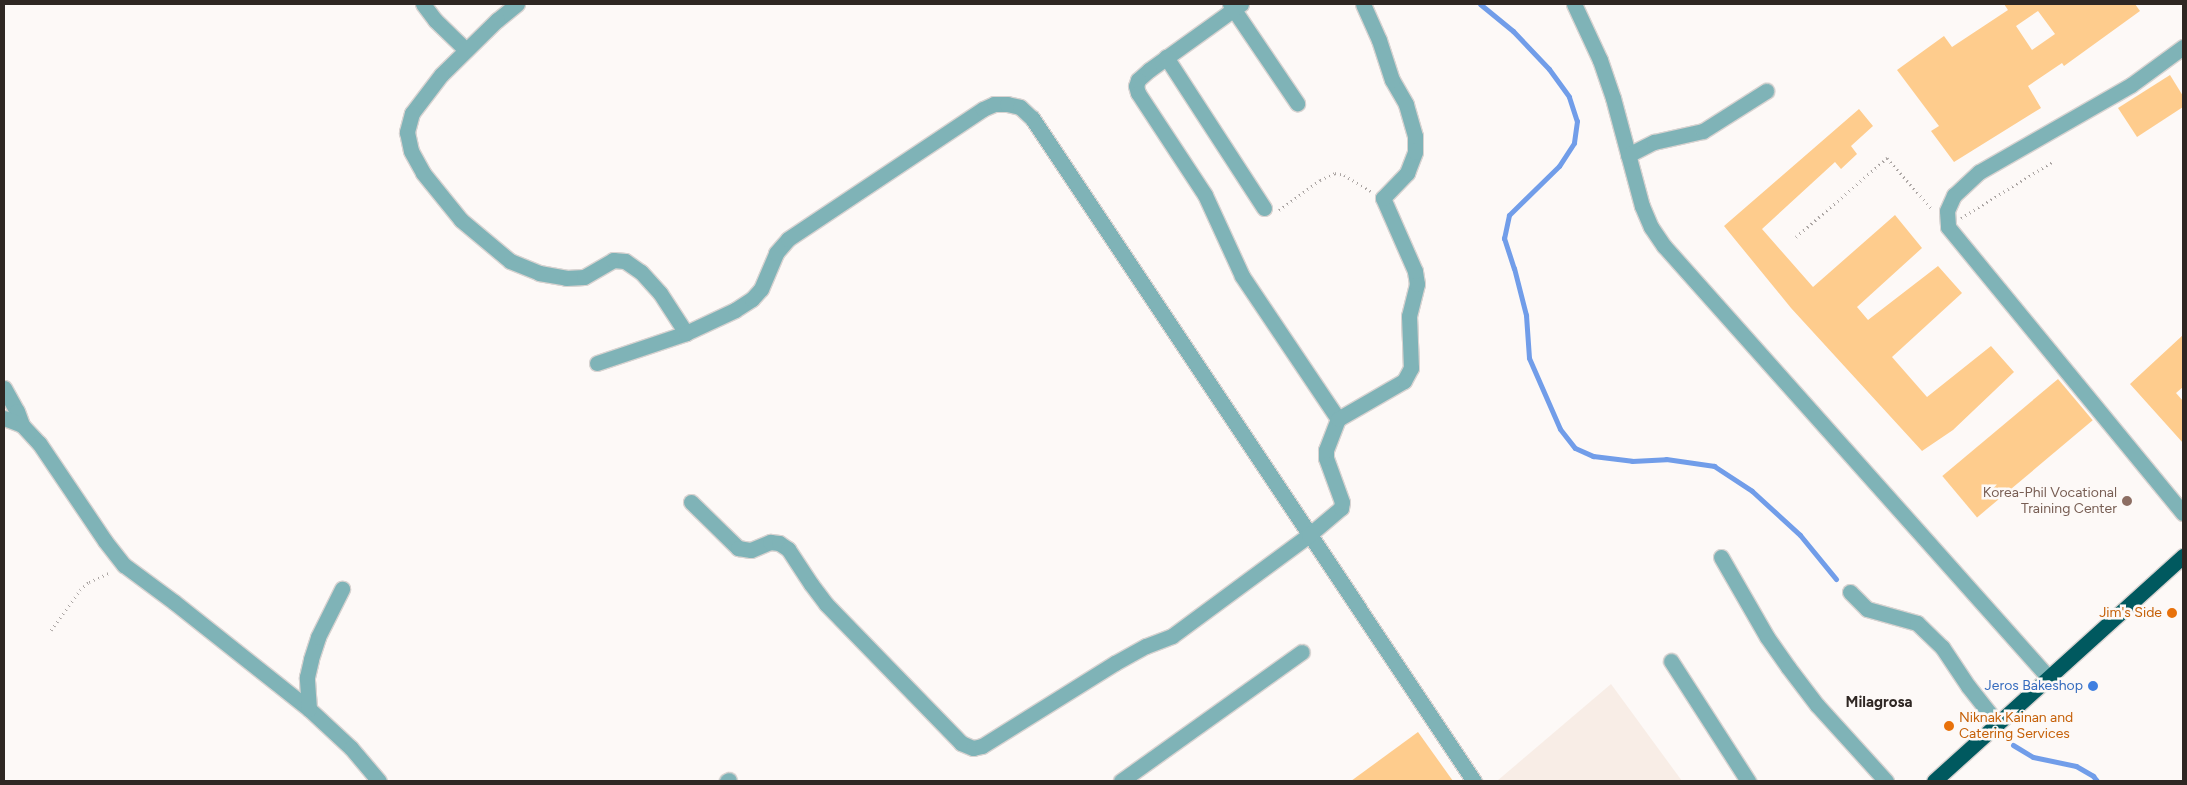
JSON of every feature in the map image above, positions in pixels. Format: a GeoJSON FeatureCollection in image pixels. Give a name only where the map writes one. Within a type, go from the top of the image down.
{"type":"FeatureCollection","features":[{"type":"Feature","properties":{"kind":"highway"},"geometry":{"type":"LineString","coordinates":[[1934,781],[2183,556]]}},
{"type":"Feature","properties":{"kind":"street"},"geometry":{"type":"LineString","coordinates":[[423,4],[435,20],[466,50]]}},
{"type":"Feature","properties":{"kind":"street"},"geometry":{"type":"LineString","coordinates":[[517,4],[497,20],[441,75],[412,113],[407,132],[411,151],[423,173],[461,220],[510,261],[539,273],[566,278],[584,277],[613,260],[625,261],[641,272],[660,293],[686,332]]}},
{"type":"Feature","properties":{"kind":"street"},"geometry":{"type":"LineString","coordinates":[[691,502],[738,548],[751,550],[770,542],[779,543],[788,549],[826,604],[962,743],[973,748],[982,746],[1115,663],[1146,646],[1172,636],[1309,535],[1341,508],[1342,502],[1326,458],[1326,450],[1338,420],[1404,381],[1411,368],[1409,316],[1416,284],[1415,271],[1382,198],[1407,173],[1415,152],[1415,136],[1406,104],[1392,80],[1379,40],[1363,4]]}},
{"type":"Feature","properties":{"kind":"street"},"geometry":{"type":"LineString","coordinates":[[1574,4],[1600,60],[1642,206],[1651,227],[1664,246],[2049,678]]}},
{"type":"Feature","properties":{"kind":"street"},"geometry":{"type":"LineString","coordinates":[[1297,103],[1235,5],[1166,57],[1138,80],[1136,86],[1138,93],[1205,195],[1242,276],[1338,420]]}},
{"type":"Feature","properties":{"kind":"street"},"geometry":{"type":"LineString","coordinates":[[2183,47],[2131,86],[1979,172],[1954,195],[1948,211],[1948,227],[2178,495],[2183,512]]}},
{"type":"Feature","properties":{"kind":"street"},"geometry":{"type":"LineString","coordinates":[[1166,57],[1264,208]]}},
{"type":"Feature","properties":{"kind":"street"},"geometry":{"type":"LineString","coordinates":[[1628,155],[1654,142],[1703,131],[1766,91]]}},
{"type":"Feature","properties":{"kind":"street"},"geometry":{"type":"LineString","coordinates":[[597,363],[715,321],[752,299],[762,288],[776,253],[788,239],[983,109],[1000,104],[1020,107],[1032,118],[1474,781]]}},
{"type":"Feature","properties":{"kind":"street"},"geometry":{"type":"LineString","coordinates":[[4,388],[18,411],[22,425],[50,458],[105,541],[124,565],[174,602],[309,709],[351,748],[379,781]]}},
{"type":"Feature","properties":{"kind":"street"},"geometry":{"type":"LineString","coordinates":[[4,418],[22,425]]}},
{"type":"Feature","properties":{"kind":"street"},"geometry":{"type":"LineString","coordinates":[[1721,557],[1762,629],[1788,667],[1817,705],[1886,781]]}},
{"type":"Feature","properties":{"kind":"street"},"geometry":{"type":"LineString","coordinates":[[309,709],[308,678],[311,659],[318,637],[342,589]]}},
{"type":"Feature","properties":{"kind":"street"},"geometry":{"type":"LineString","coordinates":[[1850,592],[1867,609],[1917,623],[1942,647],[1968,686],[1998,724]]}},
{"type":"Feature","properties":{"kind":"street"},"geometry":{"type":"LineString","coordinates":[[1121,781],[1302,652]]}},
{"type":"Feature","properties":{"kind":"street"},"geometry":{"type":"LineString","coordinates":[[1670,661],[1748,781]]}},
{"type":"Feature","properties":{"kind":"path"},"geometry":{"type":"LineString","coordinates":[[1796,237],[1887,158],[1948,227],[2052,162]]}},
{"type":"Feature","properties":{"kind":"path"},"geometry":{"type":"LineString","coordinates":[[1264,208],[1270,212],[1278,211],[1320,180],[1335,173],[1357,182],[1382,198]]}},
{"type":"Feature","properties":{"kind":"path"},"geometry":{"type":"LineString","coordinates":[[50,630],[80,590],[89,582],[124,565]]}},
{"type":"Feature","properties":{"kind":"shaded area"},"geometry":{"type":"Polygon","coordinates":[[[1611,684],[1682,781],[1497,781],[1611,684]]]}},
{"type":"Feature","properties":{"kind":"building"},"geometry":{"type":"Polygon","coordinates":[[[2004,4],[2135,4],[2140,11],[2064,66],[2062,63],[2028,86],[2041,108],[1954,162],[1931,131],[1939,126],[1897,70],[1944,36],[1952,47],[2008,10],[2004,4]],[[2038,11],[2016,26],[2032,50],[2055,34],[2038,11]]]}},
{"type":"Feature","properties":{"kind":"building"},"geometry":{"type":"Polygon","coordinates":[[[2170,75],[2183,96],[2183,107],[2137,137],[2118,108],[2170,75]]]}},
{"type":"Feature","properties":{"kind":"building"},"geometry":{"type":"Polygon","coordinates":[[[1859,109],[1873,126],[1851,146],[1857,154],[1841,169],[1835,162],[1762,229],[1813,287],[1895,215],[1922,248],[1857,307],[1868,320],[1938,266],[1962,293],[1892,357],[1927,397],[1991,346],[2014,372],[1953,430],[1922,451],[1791,308],[1724,226],[1859,109]]]}},
{"type":"Feature","properties":{"kind":"building"},"geometry":{"type":"Polygon","coordinates":[[[2183,335],[2183,387],[2176,393],[2183,401],[2183,443],[2130,384],[2183,335]]]}},
{"type":"Feature","properties":{"kind":"building"},"geometry":{"type":"Polygon","coordinates":[[[2058,379],[2093,420],[1977,517],[1942,476],[2058,379]]]}},
{"type":"Feature","properties":{"kind":"building"},"geometry":{"type":"Polygon","coordinates":[[[1418,732],[1453,781],[1351,781],[1418,732]]]}},
{"type":"Feature","properties":{"kind":"waterway"},"geometry":{"type":"LineString","coordinates":[[1480,4],[1513,31],[1549,69],[1569,97],[1577,121],[1574,143],[1559,166],[1509,215],[1504,238],[1526,315],[1529,358],[1560,429],[1575,448],[1593,456],[1632,461],[1666,459],[1714,466],[1752,491],[1800,535],[1836,579]]}},
{"type":"Feature","properties":{"kind":"waterway"},"geometry":{"type":"LineString","coordinates":[[2013,745],[2033,757],[2076,766],[2093,776],[2097,781]]}},
{"type":"Feature","properties":{"kind":"place","name":"Korea-Phil Vocational Training Center"},"geometry":{"type":"Point","coordinates":[2127,501]}},
{"type":"Feature","properties":{"kind":"place","name":"Jim's Side"},"geometry":{"type":"Point","coordinates":[2172,613]}},
{"type":"Feature","properties":{"kind":"place","name":"Jeros Bakeshop"},"geometry":{"type":"Point","coordinates":[2093,686]}},
{"type":"Feature","properties":{"kind":"place","name":"Niknak Kainan and Catering Services"},"geometry":{"type":"Point","coordinates":[1949,726]}},
{"type":"Feature","properties":{"kind":"district","name":"Milagrosa"},"geometry":{"type":"Point","coordinates":[1879,703]}}]}
